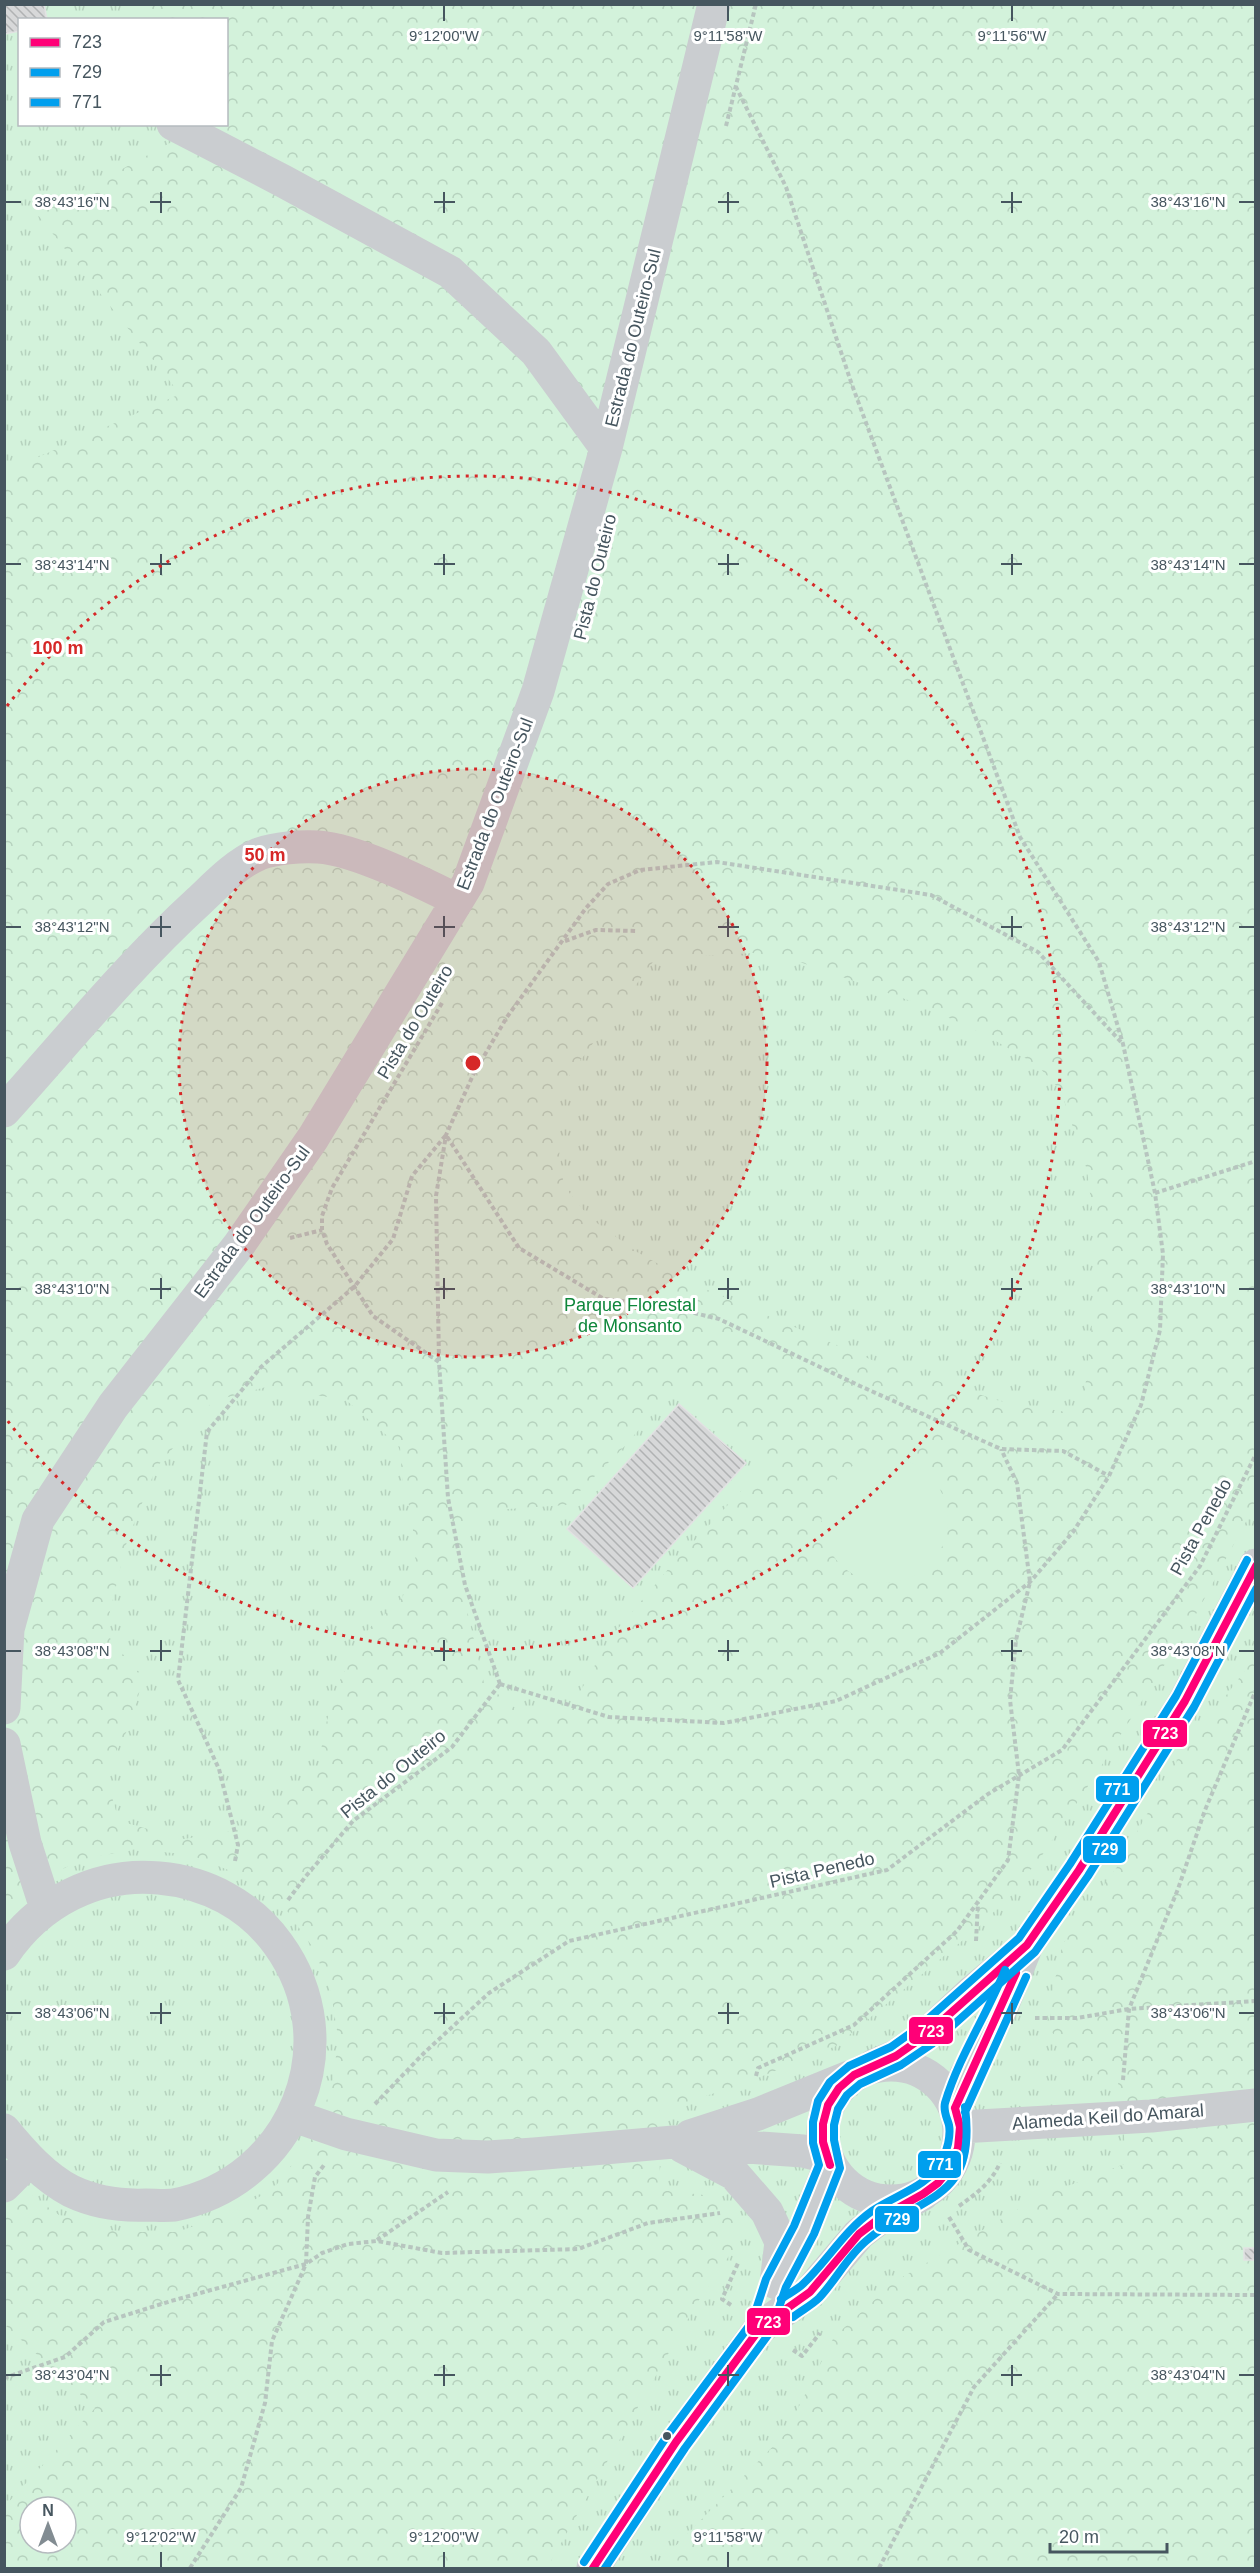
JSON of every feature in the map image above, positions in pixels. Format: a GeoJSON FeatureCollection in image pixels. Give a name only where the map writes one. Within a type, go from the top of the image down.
{"type":"FeatureCollection","features":[{"type":"Feature","properties":{"kind":"street","name":"Estrada do Outeiro-Sul"},"geometry":{"type":"LineString","coordinates":[[4,1708],[8,1629],[39,1520],[113,1406],[239,1245],[313,1138],[468,883],[538,691],[606,448],[714,4]]}},
{"type":"Feature","properties":{"kind":"street"},"geometry":{"type":"LineString","coordinates":[[176,126],[293,186],[450,272],[536,352],[606,448]]}},
{"type":"Feature","properties":{"kind":"street"},"geometry":{"type":"LineString","coordinates":[[4,1111],[167,930],[232,870],[260,854],[288,848],[319,847],[354,855],[425,884],[457,900]]}},
{"type":"Feature","properties":{"kind":"street"},"geometry":{"type":"LineString","coordinates":[[935,2204],[938,2183],[951,2167],[958,2148],[958,2118],[966,2074],[1001,2009],[1027,1946],[1079,1870],[1185,1701],[1256,1565]]}},
{"type":"Feature","properties":{"kind":"street"},"geometry":{"type":"LineString","coordinates":[[4,1744],[25,1843],[46,1908]]}},
{"type":"Feature","properties":{"kind":"street"},"geometry":{"type":"LineString","coordinates":[[4,1954],[16,1936],[46,1908],[88,1886],[136,1876],[184,1880],[230,1899],[267,1929],[291,1962],[306,1999],[311,2038],[307,2078],[294,2116],[264,2157],[222,2189],[173,2205],[121,2206],[71,2191],[29,2161],[4,2130]]}},
{"type":"Feature","properties":{"kind":"street"},"geometry":{"type":"LineString","coordinates":[[674,2142],[758,2114],[896,2056],[926,2036],[972,1992],[1027,1946]]}},
{"type":"Feature","properties":{"kind":"street"},"geometry":{"type":"LineString","coordinates":[[935,2204],[905,2200],[887,2202],[868,2198],[852,2189],[828,2161],[823,2142],[823,2124],[828,2104],[839,2088],[863,2071],[892,2065],[912,2067],[930,2076],[945,2090],[958,2118]]}},
{"type":"Feature","properties":{"kind":"street","name":"Alameda Keil do Amaral"},"geometry":{"type":"LineString","coordinates":[[958,2118],[1151,2116],[1256,2105]]}},
{"type":"Feature","properties":{"kind":"street"},"geometry":{"type":"LineString","coordinates":[[294,2116],[346,2134],[436,2155],[488,2157],[674,2142],[803,2151],[828,2161]]}},
{"type":"Feature","properties":{"kind":"street"},"geometry":{"type":"LineString","coordinates":[[674,2142],[734,2174],[767,2212],[781,2242],[776,2283]]}},
{"type":"Feature","properties":{"kind":"street"},"geometry":{"type":"LineString","coordinates":[[4,2186],[29,2161]]}},
{"type":"Feature","properties":{"kind":"street"},"geometry":{"type":"LineString","coordinates":[[593,2568],[676,2442],[761,2327],[776,2283],[804,2230],[828,2161]]}},
{"type":"Feature","properties":{"kind":"street"},"geometry":{"type":"LineString","coordinates":[[761,2327],[810,2292],[859,2234],[880,2218],[935,2204]]}},
{"type":"Feature","properties":{"kind":"path"},"geometry":{"type":"LineString","coordinates":[[724,132],[756,4]]}},
{"type":"Feature","properties":{"kind":"path"},"geometry":{"type":"LineString","coordinates":[[736,87],[786,187],[852,385],[1020,837],[1099,962],[1123,1044],[1155,1193],[1163,1254],[1161,1330],[1141,1405],[1109,1476],[1073,1532],[1030,1582],[940,1653],[836,1701],[724,1722],[609,1717],[500,1684],[465,1585],[448,1498],[439,1362],[436,1196],[446,1135],[474,1073],[507,1017],[586,908],[608,884],[640,870],[717,862],[931,895],[1038,952],[1123,1044]]}},
{"type":"Feature","properties":{"kind":"path"},"geometry":{"type":"LineString","coordinates":[[564,941],[596,930],[636,931]]}},
{"type":"Feature","properties":{"kind":"path","name":"Pista do Outeiro"},"geometry":{"type":"LineString","coordinates":[[439,1362],[373,1316],[327,1244],[322,1230],[322,1216],[332,1188],[447,994]]}},
{"type":"Feature","properties":{"kind":"path"},"geometry":{"type":"LineString","coordinates":[[230,1899],[238,1845],[219,1769],[178,1680],[207,1432],[261,1367],[354,1287],[393,1239],[412,1176],[446,1135]]}},
{"type":"Feature","properties":{"kind":"path"},"geometry":{"type":"LineString","coordinates":[[446,1135],[519,1248],[604,1299],[661,1305],[719,1319],[860,1386],[1001,1449],[1063,1451],[1109,1476]]}},
{"type":"Feature","properties":{"kind":"path"},"geometry":{"type":"LineString","coordinates":[[1155,1193],[1256,1161]]}},
{"type":"Feature","properties":{"kind":"path"},"geometry":{"type":"LineString","coordinates":[[755,2079],[758,2068],[854,2025],[957,1931],[1008,1860],[1018,1775],[1010,1700],[1016,1640],[1030,1582],[1017,1483],[1001,1449]]}},
{"type":"Feature","properties":{"kind":"path","name":"Pista Penedo"},"geometry":{"type":"LineString","coordinates":[[306,2264],[308,2217],[315,2177],[346,2134],[424,2053],[489,1993],[569,1941],[887,1870],[988,1794],[1062,1750],[1200,1566],[1256,1454]]}},
{"type":"Feature","properties":{"kind":"path","name":"Pista do Outeiro"},"geometry":{"type":"LineString","coordinates":[[267,1929],[306,1876],[352,1821],[452,1747],[500,1684]]}},
{"type":"Feature","properties":{"kind":"path"},"geometry":{"type":"LineString","coordinates":[[1120,2117],[1129,2009],[1178,1889],[1205,1810],[1256,1690]]}},
{"type":"Feature","properties":{"kind":"path"},"geometry":{"type":"LineString","coordinates":[[976,1949],[978,1901]]}},
{"type":"Feature","properties":{"kind":"path"},"geometry":{"type":"LineString","coordinates":[[1030,2018],[1077,2018],[1129,2009],[1256,2001]]}},
{"type":"Feature","properties":{"kind":"path"},"geometry":{"type":"LineString","coordinates":[[376,2241],[443,2196],[488,2157]]}},
{"type":"Feature","properties":{"kind":"path"},"geometry":{"type":"LineString","coordinates":[[935,2204],[969,2250],[1058,2294],[1256,2295]]}},
{"type":"Feature","properties":{"kind":"path"},"geometry":{"type":"LineString","coordinates":[[4,2378],[64,2357],[104,2322],[306,2264],[331,2250],[348,2244],[376,2241],[442,2253],[578,2249],[648,2223],[726,2210]]}},
{"type":"Feature","properties":{"kind":"path"},"geometry":{"type":"LineString","coordinates":[[190,2568],[241,2488],[265,2403],[272,2340],[306,2264]]}},
{"type":"Feature","properties":{"kind":"path"},"geometry":{"type":"LineString","coordinates":[[879,2568],[974,2387],[1058,2294]]}},
{"type":"Feature","properties":{"kind":"green space","name":"Parque Florestal de Monsanto"},"geometry":{"type":"Polygon","coordinates":[[[5,5],[1255,5],[1255,2568],[5,2568],[5,5]]]}},
{"type":"Feature","properties":{"kind":"green space","name":"Parque Florestal de Monsanto"},"geometry":{"type":"Polygon","coordinates":[[[144,5],[1255,5],[1255,1505],[1195,1616],[1100,1768],[1043,1854],[1014,1891],[981,1925],[836,2046],[743,2084],[659,2111],[660,2190],[704,2195],[720,2204],[733,2215],[736,2228],[733,2250],[697,2303],[547,2568],[5,2568],[5,2506],[95,2408],[5,2325],[5,2173],[10,2180],[59,2215],[117,2232],[177,2232],[234,2212],[274,2188],[310,2142],[333,2084],[338,2037],[331,1992],[314,1949],[287,1911],[243,1876],[191,1855],[135,1849],[80,1860],[30,1886],[5,1911],[5,472],[180,394],[38,215],[179,138],[175,126],[228,126],[228,18],[148,18],[144,5]],[[753,953],[655,959],[552,1099],[563,1180],[570,1194],[590,1218],[637,1252],[696,1285],[872,1360],[1000,1401],[1066,1412],[1078,1408],[1084,1399],[1093,1315],[1094,1224],[1087,1170],[1061,1091],[1037,1065],[989,1037],[922,1005],[794,960],[753,953]],[[678,1385],[622,1449],[566,1505],[466,1512],[463,1593],[484,1683],[524,1715],[570,1710],[610,1638],[670,1567],[767,1463],[678,1385]],[[266,1387],[213,1401],[156,1468],[127,1541],[105,1632],[143,1679],[130,1725],[105,1773],[119,1821],[184,1839],[262,1826],[317,1774],[325,1727],[339,1682],[363,1635],[402,1598],[416,1567],[412,1518],[402,1477],[400,1447],[346,1400],[266,1387]],[[907,1460],[848,1468],[828,1491],[821,1521],[878,1584],[908,1580],[933,1562],[947,1505],[933,1477],[907,1460]]]}},
{"type":"Feature","properties":{"kind":"green space"},"geometry":{"type":"Polygon","coordinates":[[[885,1457],[909,1462],[929,1476],[943,1496],[948,1520],[943,1544],[929,1564],[909,1578],[885,1583],[861,1578],[841,1564],[827,1544],[822,1520],[827,1496],[841,1476],[861,1462],[885,1457]]]}},
{"type":"Feature","properties":{"kind":"green space"},"geometry":{"type":"Polygon","coordinates":[[[1255,1657],[1255,2568],[654,2568],[785,2434],[834,2337],[894,2282],[1037,2198],[1127,2163],[1118,2082],[1091,2072],[1067,2056],[1052,2032],[1050,2005],[1062,1945],[1117,1867],[1179,1758],[1255,1657]]]}},
{"type":"Feature","properties":{"kind":"building"},"geometry":{"type":"Polygon","coordinates":[[[4,4],[44,4],[47,18],[18,18],[18,31],[4,34],[4,4]]]}},
{"type":"Feature","properties":{"kind":"building"},"geometry":{"type":"Polygon","coordinates":[[[679,1404],[746,1463],[633,1588],[567,1529],[679,1404]]]}},
{"type":"Feature","properties":{"kind":"building"},"geometry":{"type":"Polygon","coordinates":[[[1244,2248],[1256,2248],[1256,2260],[1244,2260],[1244,2248]]]}},
{"type":"Feature","properties":{"kind":"transit line","name":"771"},"geometry":{"type":"LineString","coordinates":[[584,2562],[667,2436],[752,2322],[766,2279],[794,2226],[819,2165],[813,2143],[813,2122],[818,2101],[830,2082],[849,2066],[891,2047],[919,2027],[1019,1938],[1070,1864],[1176,1696],[1247,1560]]}},
{"type":"Feature","properties":{"kind":"transit line","name":"723"},"geometry":{"type":"LineString","coordinates":[[830,2165],[823,2142],[823,2124],[828,2105],[839,2088],[854,2075],[896,2056],[926,2035],[1027,1945],[1079,1870],[1185,1701],[1256,1566]]}},
{"type":"Feature","properties":{"kind":"transit line","name":"729"},"geometry":{"type":"LineString","coordinates":[[605,2568],[685,2448],[771,2331],[786,2287],[814,2234],[840,2168],[834,2140],[834,2125],[838,2109],[847,2095],[860,2084],[901,2065],[932,2044],[1035,1952],[1088,1876],[1194,1707],[1256,1589]]}},
{"type":"Feature","properties":{"kind":"transit line","name":"771"},"geometry":{"type":"LineString","coordinates":[[781,2299],[803,2284],[862,2219],[881,2205],[920,2184],[936,2170],[944,2157],[949,2139],[945,2106],[951,2086],[1005,1970]]}},
{"type":"Feature","properties":{"kind":"transit line","name":"723"},"geometry":{"type":"LineString","coordinates":[[955,2108],[1016,1973]]}},
{"type":"Feature","properties":{"kind":"transit line","name":"729"},"geometry":{"type":"LineString","coordinates":[[965,2112],[1026,1977]]}},
{"type":"Feature","properties":{"kind":"transit line","name":"729"},"geometry":{"type":"LineString","coordinates":[[793,2317],[819,2298],[866,2241],[887,2225],[941,2192],[954,2179],[962,2162],[966,2139],[965,2107]]}},
{"type":"Feature","properties":{"kind":"transit line","name":"723"},"geometry":{"type":"LineString","coordinates":[[593,2568],[676,2442],[761,2327],[810,2292],[859,2234],[880,2218],[923,2194],[938,2183],[951,2167],[958,2148],[960,2127],[955,2108]]}}]}
